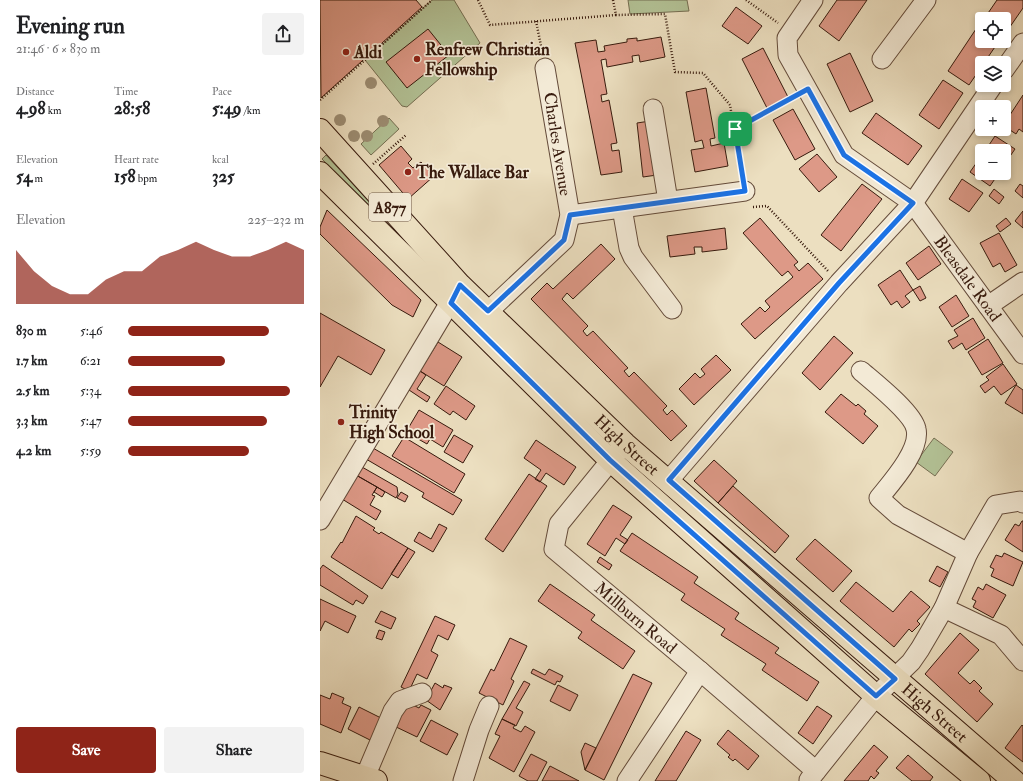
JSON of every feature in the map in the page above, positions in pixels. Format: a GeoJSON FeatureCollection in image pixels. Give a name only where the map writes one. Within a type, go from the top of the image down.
{"type":"FeatureCollection","features":[{"type":"Feature","properties":{"kind":"main road","name":"High Street"},"geometry":{"type":"LineString","coordinates":[[320,130],[361,175],[456,294]]}},
{"type":"Feature","properties":{"kind":"main road","name":"High Street"},"geometry":{"type":"LineString","coordinates":[[320,173],[481,318],[1014,781]]}},
{"type":"Feature","properties":{"kind":"main road","name":"High Street"},"geometry":{"type":"LineString","coordinates":[[481,318],[610,460],[876,696],[979,781]]}},
{"type":"Feature","properties":{"kind":"main road"},"geometry":{"type":"LineString","coordinates":[[653,498],[669,480]]}},
{"type":"Feature","properties":{"kind":"main road"},"geometry":{"type":"LineString","coordinates":[[320,763],[370,779]]}},
{"type":"Feature","properties":{"kind":"street"},"geometry":{"type":"LineString","coordinates":[[791,32],[813,0]]}},
{"type":"Feature","properties":{"kind":"street"},"geometry":{"type":"LineString","coordinates":[[882,59],[926,0]]}},
{"type":"Feature","properties":{"kind":"street","name":"Bleasdale Road"},"geometry":{"type":"LineString","coordinates":[[791,32],[787,38],[788,55],[844,155],[913,203],[1023,354]]}},
{"type":"Feature","properties":{"kind":"street"},"geometry":{"type":"LineString","coordinates":[[1011,60],[1023,43]]}},
{"type":"Feature","properties":{"kind":"street","name":"Charles Avenue"},"geometry":{"type":"LineString","coordinates":[[481,318],[564,240],[570,215],[545,68]]}},
{"type":"Feature","properties":{"kind":"street"},"geometry":{"type":"LineString","coordinates":[[669,480],[839,283],[913,203],[988,92]]}},
{"type":"Feature","properties":{"kind":"street"},"geometry":{"type":"LineString","coordinates":[[653,109],[668,201]]}},
{"type":"Feature","properties":{"kind":"street"},"geometry":{"type":"LineString","coordinates":[[570,215],[745,191]]}},
{"type":"Feature","properties":{"kind":"street"},"geometry":{"type":"LineString","coordinates":[[622,208],[629,248],[633,257],[672,309]]}},
{"type":"Feature","properties":{"kind":"street"},"geometry":{"type":"LineString","coordinates":[[988,306],[1023,282]]}},
{"type":"Feature","properties":{"kind":"street"},"geometry":{"type":"LineString","coordinates":[[320,520],[456,294]]}},
{"type":"Feature","properties":{"kind":"street"},"geometry":{"type":"LineString","coordinates":[[862,371],[910,417],[917,430],[915,444],[904,466],[879,498],[898,515],[968,553]]}},
{"type":"Feature","properties":{"kind":"street","name":"Millburn Road"},"geometry":{"type":"LineString","coordinates":[[625,444],[610,460],[559,524],[554,549],[700,671],[812,776]]}},
{"type":"Feature","properties":{"kind":"street"},"geometry":{"type":"LineString","coordinates":[[812,776],[876,696],[895,679],[920,650],[944,608],[968,553],[996,505],[1020,501],[1023,503]]}},
{"type":"Feature","properties":{"kind":"street"},"geometry":{"type":"LineString","coordinates":[[944,608],[1001,635],[1023,661]]}},
{"type":"Feature","properties":{"kind":"street"},"geometry":{"type":"LineString","coordinates":[[627,781],[700,671]]}},
{"type":"Feature","properties":{"kind":"street"},"geometry":{"type":"LineString","coordinates":[[370,779],[393,710],[400,701],[422,693]]}},
{"type":"Feature","properties":{"kind":"street"},"geometry":{"type":"LineString","coordinates":[[463,781],[479,730],[489,706]]}},
{"type":"Feature","properties":{"kind":"path"},"geometry":{"type":"LineString","coordinates":[[320,100],[432,0]]}},
{"type":"Feature","properties":{"kind":"path"},"geometry":{"type":"LineString","coordinates":[[478,0],[490,25],[616,15],[665,14],[675,72],[703,73],[730,105],[748,207],[767,206],[839,283]]}},
{"type":"Feature","properties":{"kind":"path"},"geometry":{"type":"LineString","coordinates":[[613,0],[616,15]]}},
{"type":"Feature","properties":{"kind":"path"},"geometry":{"type":"LineString","coordinates":[[746,0],[791,32]]}},
{"type":"Feature","properties":{"kind":"path"},"geometry":{"type":"LineString","coordinates":[[536,21],[545,68]]}},
{"type":"Feature","properties":{"kind":"path"},"geometry":{"type":"LineString","coordinates":[[735,129],[808,89]]}},
{"type":"Feature","properties":{"kind":"path"},"geometry":{"type":"LineString","coordinates":[[361,175],[406,135]]}},
{"type":"Feature","properties":{"kind":"green space"},"geometry":{"type":"Polygon","coordinates":[[[432,0],[454,0],[480,43],[407,107],[402,106],[365,60],[432,0]]]}},
{"type":"Feature","properties":{"kind":"green space"},"geometry":{"type":"Polygon","coordinates":[[[628,0],[687,0],[689,11],[630,14],[628,0]]]}},
{"type":"Feature","properties":{"kind":"green space"},"geometry":{"type":"Polygon","coordinates":[[[389,118],[399,129],[371,155],[361,144],[389,118]]]}},
{"type":"Feature","properties":{"kind":"green space"},"geometry":{"type":"Polygon","coordinates":[[[326,155],[372,205],[370,207],[322,159],[326,155]]]}},
{"type":"Feature","properties":{"kind":"green space"},"geometry":{"type":"Polygon","coordinates":[[[934,438],[953,452],[935,476],[916,462],[934,438]]]}},
{"type":"Feature","properties":{"kind":"building","name":"Aldi"},"geometry":{"type":"Polygon","coordinates":[[[320,0],[416,0],[422,7],[321,98],[320,0]]]}},
{"type":"Feature","properties":{"kind":"building"},"geometry":{"type":"Polygon","coordinates":[[[837,0],[867,0],[839,41],[819,26],[837,0]]]}},
{"type":"Feature","properties":{"kind":"building"},"geometry":{"type":"Polygon","coordinates":[[[997,0],[1023,0],[1023,8],[1011,25],[1011,12],[989,12],[997,0]]]}},
{"type":"Feature","properties":{"kind":"building"},"geometry":{"type":"Polygon","coordinates":[[[736,7],[762,26],[748,44],[722,26],[736,7]]]}},
{"type":"Feature","properties":{"kind":"building","name":"Renfrew Christian Fellowship"},"geometry":{"type":"Polygon","coordinates":[[[428,29],[449,55],[407,88],[386,62],[428,29]]]}},
{"type":"Feature","properties":{"kind":"building"},"geometry":{"type":"Polygon","coordinates":[[[975,30],[975,48],[994,48],[989,56],[975,56],[975,76],[969,85],[948,71],[975,30]]]}},
{"type":"Feature","properties":{"kind":"building"},"geometry":{"type":"Polygon","coordinates":[[[661,37],[665,57],[640,62],[639,55],[632,56],[633,62],[607,67],[606,59],[601,60],[607,94],[601,95],[602,102],[609,100],[617,143],[611,144],[612,151],[619,150],[622,172],[601,175],[575,43],[596,40],[598,52],[605,51],[604,46],[627,42],[627,39],[637,38],[637,41],[661,37]]]}},
{"type":"Feature","properties":{"kind":"building"},"geometry":{"type":"Polygon","coordinates":[[[763,48],[788,97],[767,108],[742,59],[763,48]]]}},
{"type":"Feature","properties":{"kind":"building"},"geometry":{"type":"Polygon","coordinates":[[[850,53],[873,101],[850,112],[827,64],[850,53]]]}},
{"type":"Feature","properties":{"kind":"building"},"geometry":{"type":"Polygon","coordinates":[[[943,80],[963,93],[939,129],[919,115],[943,80]]]}},
{"type":"Feature","properties":{"kind":"building"},"geometry":{"type":"Polygon","coordinates":[[[706,88],[715,138],[710,139],[711,146],[724,143],[728,166],[695,172],[691,150],[704,148],[702,140],[695,142],[686,92],[706,88]]]}},
{"type":"Feature","properties":{"kind":"building"},"geometry":{"type":"Polygon","coordinates":[[[1023,95],[1023,132],[1019,129],[1016,134],[1011,131],[1011,113],[1023,95]]]}},
{"type":"Feature","properties":{"kind":"building"},"geometry":{"type":"Polygon","coordinates":[[[793,109],[815,149],[795,160],[773,120],[793,109]]]}},
{"type":"Feature","properties":{"kind":"building"},"geometry":{"type":"Polygon","coordinates":[[[876,113],[922,146],[908,165],[862,133],[876,113]]]}},
{"type":"Feature","properties":{"kind":"building"},"geometry":{"type":"Polygon","coordinates":[[[650,121],[657,175],[643,177],[637,123],[650,121]]]}},
{"type":"Feature","properties":{"kind":"building"},"geometry":{"type":"Polygon","coordinates":[[[995,136],[1007,144],[990,144],[995,136]]]}},
{"type":"Feature","properties":{"kind":"building","name":"The Wallace Bar"},"geometry":{"type":"Polygon","coordinates":[[[401,146],[412,159],[408,163],[413,168],[421,162],[434,176],[408,199],[379,165],[401,146]]]}},
{"type":"Feature","properties":{"kind":"building"},"geometry":{"type":"Polygon","coordinates":[[[1011,146],[1015,149],[1011,155],[1011,146]]]}},
{"type":"Feature","properties":{"kind":"building"},"geometry":{"type":"Polygon","coordinates":[[[817,154],[837,177],[819,192],[799,169],[817,154]]]}},
{"type":"Feature","properties":{"kind":"building"},"geometry":{"type":"Polygon","coordinates":[[[975,165],[975,176],[970,172],[975,165]]]}},
{"type":"Feature","properties":{"kind":"building"},"geometry":{"type":"Polygon","coordinates":[[[962,179],[983,193],[969,212],[949,199],[962,179]]]}},
{"type":"Feature","properties":{"kind":"building"},"geometry":{"type":"Polygon","coordinates":[[[981,180],[994,180],[990,186],[981,180]]]}},
{"type":"Feature","properties":{"kind":"building"},"geometry":{"type":"Polygon","coordinates":[[[862,184],[882,199],[841,251],[821,235],[862,184]]]}},
{"type":"Feature","properties":{"kind":"building"},"geometry":{"type":"Polygon","coordinates":[[[1020,184],[1023,186],[1023,198],[1015,191],[1020,184]]]}},
{"type":"Feature","properties":{"kind":"building"},"geometry":{"type":"Polygon","coordinates":[[[994,189],[1004,197],[999,204],[989,196],[994,189]]]}},
{"type":"Feature","properties":{"kind":"building"},"geometry":{"type":"Polygon","coordinates":[[[327,210],[421,300],[413,317],[392,305],[320,234],[320,227],[327,210]]]}},
{"type":"Feature","properties":{"kind":"building"},"geometry":{"type":"Polygon","coordinates":[[[1023,211],[1023,228],[1015,221],[1023,211]]]}},
{"type":"Feature","properties":{"kind":"building"},"geometry":{"type":"Polygon","coordinates":[[[760,218],[798,262],[794,265],[799,271],[808,263],[823,279],[755,339],[741,324],[760,307],[765,312],[770,307],[765,301],[793,277],[788,271],[782,276],[743,233],[760,218]]]}},
{"type":"Feature","properties":{"kind":"building"},"geometry":{"type":"Polygon","coordinates":[[[1006,218],[1011,224],[1000,232],[996,226],[1006,218]]]}},
{"type":"Feature","properties":{"kind":"building"},"geometry":{"type":"Polygon","coordinates":[[[725,228],[727,249],[702,252],[702,247],[694,247],[695,254],[670,257],[667,236],[725,228]]]}},
{"type":"Feature","properties":{"kind":"building"},"geometry":{"type":"Polygon","coordinates":[[[999,233],[1017,265],[1005,272],[1000,263],[993,267],[980,243],[999,233]]]}},
{"type":"Feature","properties":{"kind":"building"},"geometry":{"type":"Polygon","coordinates":[[[601,244],[615,259],[573,299],[567,293],[562,299],[588,326],[583,331],[587,336],[593,331],[628,368],[624,371],[629,377],[634,372],[667,406],[663,410],[667,415],[672,410],[687,426],[671,441],[531,299],[547,283],[553,289],[601,244]]]}},
{"type":"Feature","properties":{"kind":"building"},"geometry":{"type":"Polygon","coordinates":[[[929,246],[941,264],[918,280],[906,263],[929,246]]]}},
{"type":"Feature","properties":{"kind":"building"},"geometry":{"type":"Polygon","coordinates":[[[900,270],[913,290],[905,296],[910,302],[902,308],[897,301],[891,305],[878,285],[900,270]]]}},
{"type":"Feature","properties":{"kind":"building"},"geometry":{"type":"Polygon","coordinates":[[[920,286],[926,298],[920,301],[913,290],[920,286]]]}},
{"type":"Feature","properties":{"kind":"building"},"geometry":{"type":"Polygon","coordinates":[[[956,295],[969,316],[952,327],[939,307],[956,295]]]}},
{"type":"Feature","properties":{"kind":"building"},"geometry":{"type":"Polygon","coordinates":[[[320,313],[385,350],[371,375],[338,356],[320,387],[320,313]]]}},
{"type":"Feature","properties":{"kind":"building"},"geometry":{"type":"Polygon","coordinates":[[[973,318],[985,338],[966,350],[962,343],[953,349],[948,341],[958,336],[954,330],[973,318]]]}},
{"type":"Feature","properties":{"kind":"building"},"geometry":{"type":"Polygon","coordinates":[[[834,336],[853,353],[820,390],[802,373],[834,336]]]}},
{"type":"Feature","properties":{"kind":"building"},"geometry":{"type":"Polygon","coordinates":[[[988,339],[1003,363],[982,375],[968,352],[988,339]]]}},
{"type":"Feature","properties":{"kind":"building"},"geometry":{"type":"Polygon","coordinates":[[[438,342],[462,357],[444,386],[420,371],[438,342]]]}},
{"type":"Feature","properties":{"kind":"building"},"geometry":{"type":"Polygon","coordinates":[[[716,355],[731,370],[694,405],[679,389],[695,373],[700,378],[705,374],[701,369],[716,355]]]}},
{"type":"Feature","properties":{"kind":"building"},"geometry":{"type":"Polygon","coordinates":[[[1003,364],[1017,384],[1001,395],[994,386],[985,393],[980,386],[989,380],[986,377],[1003,364]]]}},
{"type":"Feature","properties":{"kind":"building"},"geometry":{"type":"Polygon","coordinates":[[[420,371],[426,375],[417,389],[430,397],[427,402],[409,390],[420,371]]]}},
{"type":"Feature","properties":{"kind":"building"},"geometry":{"type":"Polygon","coordinates":[[[1016,385],[1023,390],[1023,414],[1005,403],[1016,385]]]}},
{"type":"Feature","properties":{"kind":"building"},"geometry":{"type":"Polygon","coordinates":[[[446,386],[475,406],[466,420],[453,411],[450,415],[434,404],[446,386]]]}},
{"type":"Feature","properties":{"kind":"building"},"geometry":{"type":"Polygon","coordinates":[[[841,394],[856,406],[858,404],[866,411],[864,414],[878,426],[863,444],[825,412],[841,394]]]}},
{"type":"Feature","properties":{"kind":"building"},"geometry":{"type":"Polygon","coordinates":[[[419,410],[453,430],[443,447],[430,439],[427,444],[406,432],[419,410]]]}},
{"type":"Feature","properties":{"kind":"building"},"geometry":{"type":"Polygon","coordinates":[[[454,435],[473,446],[463,463],[444,452],[454,435]]]}},
{"type":"Feature","properties":{"kind":"building"},"geometry":{"type":"Polygon","coordinates":[[[404,437],[465,474],[454,493],[392,456],[404,437]]]}},
{"type":"Feature","properties":{"kind":"building"},"geometry":{"type":"Polygon","coordinates":[[[536,440],[576,467],[564,485],[546,473],[540,482],[535,479],[541,470],[524,458],[536,440]]]}},
{"type":"Feature","properties":{"kind":"building"},"geometry":{"type":"Polygon","coordinates":[[[373,448],[462,500],[453,515],[422,497],[424,493],[366,459],[373,448]]]}},
{"type":"Feature","properties":{"kind":"building"},"geometry":{"type":"Polygon","coordinates":[[[714,460],[737,481],[718,503],[694,481],[714,460]]]}},
{"type":"Feature","properties":{"kind":"building"},"geometry":{"type":"Polygon","coordinates":[[[362,467],[397,487],[398,494],[396,498],[356,475],[362,467]]]}},
{"type":"Feature","properties":{"kind":"building"},"geometry":{"type":"Polygon","coordinates":[[[529,474],[547,486],[503,552],[485,539],[529,474]]]}},
{"type":"Feature","properties":{"kind":"building"},"geometry":{"type":"Polygon","coordinates":[[[356,475],[377,487],[372,495],[375,496],[370,505],[381,511],[376,520],[342,499],[356,475]]]}},
{"type":"Feature","properties":{"kind":"building"},"geometry":{"type":"Polygon","coordinates":[[[733,486],[789,536],[775,553],[718,503],[733,486]]]}},
{"type":"Feature","properties":{"kind":"building"},"geometry":{"type":"Polygon","coordinates":[[[377,487],[385,492],[382,497],[374,492],[377,487]]]}},
{"type":"Feature","properties":{"kind":"building"},"geometry":{"type":"Polygon","coordinates":[[[401,492],[408,496],[405,502],[397,498],[401,492]]]}},
{"type":"Feature","properties":{"kind":"building"},"geometry":{"type":"Polygon","coordinates":[[[613,505],[632,517],[620,535],[628,540],[625,544],[616,538],[605,556],[587,544],[613,505]]]}},
{"type":"Feature","properties":{"kind":"building"},"geometry":{"type":"Polygon","coordinates":[[[356,516],[375,528],[373,530],[379,534],[381,532],[408,548],[382,589],[331,557],[341,542],[342,543],[356,516]]]}},
{"type":"Feature","properties":{"kind":"building"},"geometry":{"type":"Polygon","coordinates":[[[1022,521],[1023,552],[1005,540],[1015,524],[1019,526],[1022,521]]]}},
{"type":"Feature","properties":{"kind":"building"},"geometry":{"type":"Polygon","coordinates":[[[439,524],[447,528],[433,552],[414,541],[419,532],[431,539],[439,524]]]}},
{"type":"Feature","properties":{"kind":"building"},"geometry":{"type":"Polygon","coordinates":[[[632,533],[698,577],[694,583],[739,613],[735,619],[779,648],[775,653],[819,682],[807,701],[762,670],[766,664],[721,635],[725,629],[681,600],[685,594],[620,551],[632,533]]]}},
{"type":"Feature","properties":{"kind":"building"},"geometry":{"type":"Polygon","coordinates":[[[815,539],[852,571],[833,592],[796,559],[815,539]]]}},
{"type":"Feature","properties":{"kind":"building"},"geometry":{"type":"Polygon","coordinates":[[[408,548],[415,552],[398,578],[391,574],[408,548]]]}},
{"type":"Feature","properties":{"kind":"building"},"geometry":{"type":"Polygon","coordinates":[[[1004,553],[1023,562],[1013,586],[991,576],[994,569],[990,567],[996,555],[1002,557],[1004,553]]]}},
{"type":"Feature","properties":{"kind":"building"},"geometry":{"type":"Polygon","coordinates":[[[600,557],[612,565],[609,570],[597,562],[600,557]]]}},
{"type":"Feature","properties":{"kind":"building"},"geometry":{"type":"Polygon","coordinates":[[[323,565],[368,596],[363,604],[356,600],[353,605],[320,585],[320,569],[323,565]]]}},
{"type":"Feature","properties":{"kind":"building"},"geometry":{"type":"Polygon","coordinates":[[[937,566],[948,572],[940,587],[929,581],[937,566]]]}},
{"type":"Feature","properties":{"kind":"building"},"geometry":{"type":"Polygon","coordinates":[[[856,582],[893,612],[911,591],[930,607],[917,621],[920,624],[912,632],[909,629],[894,647],[840,601],[856,582]]]}},
{"type":"Feature","properties":{"kind":"building"},"geometry":{"type":"Polygon","coordinates":[[[550,584],[595,615],[591,620],[635,651],[623,669],[578,638],[582,632],[538,601],[550,584]]]}},
{"type":"Feature","properties":{"kind":"building"},"geometry":{"type":"Polygon","coordinates":[[[986,584],[1006,595],[993,618],[973,607],[976,601],[972,599],[978,587],[983,590],[986,584]]]}},
{"type":"Feature","properties":{"kind":"building"},"geometry":{"type":"Polygon","coordinates":[[[320,599],[356,616],[348,633],[325,621],[320,631],[320,599]]]}},
{"type":"Feature","properties":{"kind":"building"},"geometry":{"type":"Polygon","coordinates":[[[381,611],[396,618],[391,629],[375,622],[381,611]]]}},
{"type":"Feature","properties":{"kind":"building"},"geometry":{"type":"Polygon","coordinates":[[[435,616],[455,625],[448,640],[438,635],[431,651],[438,655],[427,679],[417,674],[409,691],[401,687],[435,616]]]}},
{"type":"Feature","properties":{"kind":"building"},"geometry":{"type":"Polygon","coordinates":[[[379,630],[385,632],[382,640],[376,638],[379,630]]]}},
{"type":"Feature","properties":{"kind":"building"},"geometry":{"type":"Polygon","coordinates":[[[960,633],[979,650],[958,673],[970,684],[974,680],[982,688],[979,691],[993,704],[977,722],[925,674],[960,633]]]}},
{"type":"Feature","properties":{"kind":"building"},"geometry":{"type":"Polygon","coordinates":[[[510,638],[527,646],[511,679],[514,681],[503,705],[479,693],[491,669],[494,671],[510,638]]]}},
{"type":"Feature","properties":{"kind":"building"},"geometry":{"type":"Polygon","coordinates":[[[533,669],[545,675],[549,669],[563,676],[560,682],[557,681],[555,685],[531,673],[533,669]]]}},
{"type":"Feature","properties":{"kind":"building"},"geometry":{"type":"Polygon","coordinates":[[[633,674],[652,683],[604,780],[585,770],[633,674]]]}},
{"type":"Feature","properties":{"kind":"building"},"geometry":{"type":"Polygon","coordinates":[[[524,681],[530,684],[516,708],[523,712],[516,726],[502,719],[524,681]]]}},
{"type":"Feature","properties":{"kind":"building"},"geometry":{"type":"Polygon","coordinates":[[[435,683],[443,688],[444,685],[452,688],[440,710],[426,700],[435,683]]]}},
{"type":"Feature","properties":{"kind":"building"},"geometry":{"type":"Polygon","coordinates":[[[558,685],[578,695],[570,711],[550,701],[558,685]]]}},
{"type":"Feature","properties":{"kind":"building"},"geometry":{"type":"Polygon","coordinates":[[[332,693],[344,698],[342,703],[351,707],[341,733],[320,724],[320,695],[330,699],[332,693]]]}},
{"type":"Feature","properties":{"kind":"building"},"geometry":{"type":"Polygon","coordinates":[[[407,702],[419,708],[421,705],[431,710],[417,737],[392,725],[407,702]]]}},
{"type":"Feature","properties":{"kind":"building"},"geometry":{"type":"Polygon","coordinates":[[[817,706],[832,716],[813,744],[798,733],[817,706]]]}},
{"type":"Feature","properties":{"kind":"building"},"geometry":{"type":"Polygon","coordinates":[[[359,707],[383,719],[372,741],[348,729],[359,707]]]}},
{"type":"Feature","properties":{"kind":"building"},"geometry":{"type":"Polygon","coordinates":[[[502,719],[515,725],[513,728],[521,732],[525,726],[535,732],[514,772],[489,758],[500,736],[495,734],[502,719]]]}},
{"type":"Feature","properties":{"kind":"building"},"geometry":{"type":"Polygon","coordinates":[[[431,720],[458,734],[447,755],[420,741],[431,720]]]}},
{"type":"Feature","properties":{"kind":"building"},"geometry":{"type":"Polygon","coordinates":[[[1022,725],[1023,726],[1023,762],[1005,748],[1022,725]]]}},
{"type":"Feature","properties":{"kind":"building"},"geometry":{"type":"Polygon","coordinates":[[[728,730],[759,756],[748,770],[735,759],[733,761],[728,757],[730,755],[717,744],[728,730]]]}},
{"type":"Feature","properties":{"kind":"building"},"geometry":{"type":"Polygon","coordinates":[[[686,731],[701,740],[676,781],[655,781],[686,731]]]}},
{"type":"Feature","properties":{"kind":"building"},"geometry":{"type":"Polygon","coordinates":[[[585,743],[596,748],[585,770],[581,752],[585,743]]]}},
{"type":"Feature","properties":{"kind":"building"},"geometry":{"type":"Polygon","coordinates":[[[874,745],[888,757],[876,771],[879,773],[874,779],[871,776],[868,781],[844,781],[874,745]]]}},
{"type":"Feature","properties":{"kind":"building"},"geometry":{"type":"Polygon","coordinates":[[[531,754],[547,762],[537,781],[528,781],[519,776],[531,754]]]}},
{"type":"Feature","properties":{"kind":"building"},"geometry":{"type":"Polygon","coordinates":[[[908,755],[933,777],[930,781],[912,781],[896,768],[908,755]]]}},
{"type":"Feature","properties":{"kind":"building"},"geometry":{"type":"Polygon","coordinates":[[[550,766],[579,781],[542,781],[550,766]]]}},
{"type":"Feature","properties":{"kind":"place","name":"Aldi"},"geometry":{"type":"Point","coordinates":[346,52]}},
{"type":"Feature","properties":{"kind":"place","name":"Renfrew Christian Fellowship"},"geometry":{"type":"Point","coordinates":[417,59]}},
{"type":"Feature","properties":{"kind":"place","name":"The Wallace Bar"},"geometry":{"type":"Point","coordinates":[408,172]}},
{"type":"Feature","properties":{"kind":"place","name":"Trinity High School"},"geometry":{"type":"Point","coordinates":[341,422]}},
{"type":"Feature","properties":{"kind":"route"},"geometry":{"type":"LineString","coordinates":[[808,89],[844,155],[913,203],[839,283],[669,480],[876,660],[895,679],[876,696],[610,460],[451,303],[460,285],[488,311],[564,240],[570,215],[745,191],[735,129],[808,89]]}}]}
